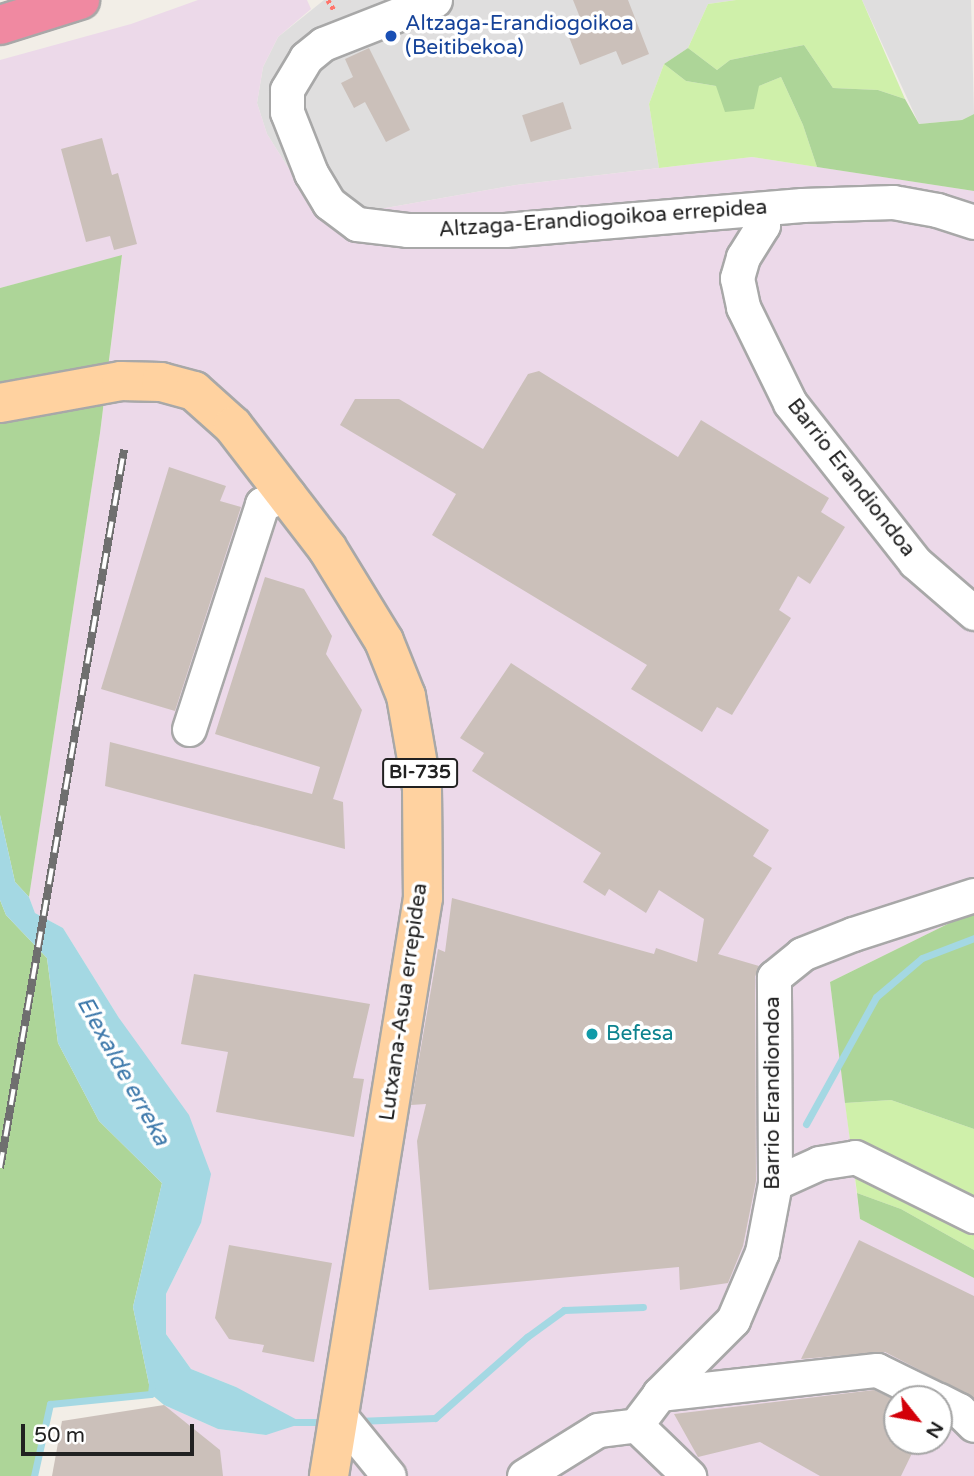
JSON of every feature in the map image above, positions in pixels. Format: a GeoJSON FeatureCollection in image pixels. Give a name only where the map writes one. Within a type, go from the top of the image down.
{"type":"FeatureCollection","features":[{"type":"Feature","properties":{"kind":"highway"},"geometry":{"type":"LineString","coordinates":[[0,25],[80,0]]}},
{"type":"Feature","properties":{"kind":"main road","name":"Lutxana-Asua errepidea"},"geometry":{"type":"LineString","coordinates":[[0,403],[121,381],[161,382],[194,391],[233,426],[327,548],[384,640],[406,696],[422,788],[423,898],[340,1416]]}},
{"type":"Feature","properties":{"kind":"main road","name":"BI-735"},"geometry":{"type":"LineString","coordinates":[[330,1476],[340,1416]]}},
{"type":"Feature","properties":{"kind":"street","name":"Altzaga-Erandiogoikoa errepidea"},"geometry":{"type":"LineString","coordinates":[[435,0],[323,44],[306,58],[287,90],[287,112],[311,173],[329,203],[357,224],[407,230],[505,230],[763,209],[893,202],[937,210],[974,222]]}},
{"type":"Feature","properties":{"kind":"street","name":"Barrio Erandiondoa"},"geometry":{"type":"LineString","coordinates":[[763,209],[763,225],[743,257],[737,278],[743,307],[790,403],[915,562],[974,614]]}},
{"type":"Feature","properties":{"kind":"street"},"geometry":{"type":"LineString","coordinates":[[189,729],[262,504],[288,494]]}},
{"type":"Feature","properties":{"kind":"street","name":"Barrio Erandiondoa"},"geometry":{"type":"LineString","coordinates":[[636,1425],[659,1394],[733,1320],[762,1252],[775,1183],[774,977],[802,954],[853,934],[974,895]]}},
{"type":"Feature","properties":{"kind":"street"},"geometry":{"type":"LineString","coordinates":[[775,1183],[819,1163],[855,1157],[974,1216]]}},
{"type":"Feature","properties":{"kind":"street"},"geometry":{"type":"LineString","coordinates":[[659,1394],[877,1370],[908,1385]]}},
{"type":"Feature","properties":{"kind":"street"},"geometry":{"type":"LineString","coordinates":[[953,1407],[974,1425]]}},
{"type":"Feature","properties":{"kind":"street"},"geometry":{"type":"LineString","coordinates":[[340,1416],[389,1476]]}},
{"type":"Feature","properties":{"kind":"street"},"geometry":{"type":"LineString","coordinates":[[524,1476],[598,1430],[636,1425],[689,1476]]}},
{"type":"Feature","properties":{"kind":"shaded area"},"geometry":{"type":"Polygon","coordinates":[[[198,0],[307,0],[311,9],[278,37],[263,67],[257,103],[267,134],[301,188],[329,218],[516,185],[752,157],[974,191],[974,911],[830,982],[860,1219],[974,1278],[974,1476],[52,1476],[164,1405],[218,1429],[266,1435],[236,1387],[191,1369],[166,1334],[166,1294],[201,1223],[119,1018],[63,928],[35,913],[29,897],[100,433],[122,256],[0,288],[0,60],[131,24],[198,0]]]}},
{"type":"Feature","properties":{"kind":"shaded area"},"geometry":{"type":"Polygon","coordinates":[[[324,0],[736,0],[708,4],[688,48],[664,64],[649,104],[659,168],[516,185],[329,218],[301,188],[267,134],[257,103],[263,67],[278,37],[324,0]]]}},
{"type":"Feature","properties":{"kind":"shaded area"},"geometry":{"type":"Polygon","coordinates":[[[862,0],[971,0],[974,114],[962,120],[919,124],[862,0]]]}},
{"type":"Feature","properties":{"kind":"green space"},"geometry":{"type":"Polygon","coordinates":[[[736,0],[862,0],[905,99],[878,90],[833,88],[804,45],[730,60],[717,70],[688,48],[708,4],[736,0]]]}},
{"type":"Feature","properties":{"kind":"green space"},"geometry":{"type":"Polygon","coordinates":[[[804,45],[833,88],[878,90],[905,99],[919,124],[962,120],[974,114],[974,191],[817,167],[803,125],[781,77],[759,86],[754,109],[725,112],[716,86],[686,81],[664,64],[688,48],[717,70],[730,60],[804,45]]]}},
{"type":"Feature","properties":{"kind":"green space"},"geometry":{"type":"Polygon","coordinates":[[[664,64],[686,81],[716,86],[759,86],[781,77],[803,125],[817,167],[752,157],[659,168],[649,104],[664,64]]]}},
{"type":"Feature","properties":{"kind":"green space"},"geometry":{"type":"Polygon","coordinates":[[[122,255],[100,433],[29,897],[15,882],[0,815],[0,288],[122,255]]]}},
{"type":"Feature","properties":{"kind":"green space"},"geometry":{"type":"Polygon","coordinates":[[[0,900],[6,915],[47,958],[58,1043],[99,1121],[162,1183],[133,1307],[151,1394],[50,1404],[34,1476],[0,1476],[0,900]]]}},
{"type":"Feature","properties":{"kind":"green space"},"geometry":{"type":"Polygon","coordinates":[[[974,911],[974,1129],[891,1100],[845,1103],[830,982],[974,911]]]}},
{"type":"Feature","properties":{"kind":"green space"},"geometry":{"type":"Polygon","coordinates":[[[891,1100],[974,1129],[974,1250],[901,1209],[857,1193],[845,1103],[891,1100]]]}},
{"type":"Feature","properties":{"kind":"green space"},"geometry":{"type":"Polygon","coordinates":[[[857,1193],[901,1209],[974,1250],[974,1278],[860,1219],[857,1193]]]}},
{"type":"Feature","properties":{"kind":"water"},"geometry":{"type":"Polygon","coordinates":[[[0,815],[15,882],[29,897],[35,913],[63,928],[119,1018],[189,1115],[211,1174],[201,1223],[166,1294],[166,1334],[191,1369],[236,1387],[303,1423],[266,1435],[218,1429],[164,1405],[151,1394],[133,1307],[162,1183],[99,1121],[58,1043],[47,958],[6,915],[0,900],[0,815]]]}},
{"type":"Feature","properties":{"kind":"building"},"geometry":{"type":"Polygon","coordinates":[[[573,0],[628,0],[649,54],[622,65],[616,51],[580,65],[567,32],[583,25],[573,0]]]}},
{"type":"Feature","properties":{"kind":"building"},"geometry":{"type":"Polygon","coordinates":[[[369,48],[410,130],[386,142],[365,102],[354,108],[341,83],[353,77],[345,59],[369,48]]]}},
{"type":"Feature","properties":{"kind":"building"},"geometry":{"type":"Polygon","coordinates":[[[563,102],[572,129],[531,142],[522,115],[563,102]]]}},
{"type":"Feature","properties":{"kind":"building"},"geometry":{"type":"Polygon","coordinates":[[[102,138],[112,175],[118,173],[137,244],[114,250],[110,236],[86,242],[61,149],[102,138]]]}},
{"type":"Feature","properties":{"kind":"building"},"geometry":{"type":"Polygon","coordinates":[[[539,371],[678,457],[701,420],[829,498],[821,512],[845,527],[810,584],[798,576],[779,610],[791,618],[732,715],[717,707],[702,732],[631,689],[647,665],[432,535],[456,494],[340,425],[355,399],[399,399],[483,449],[528,374],[539,371]]]}},
{"type":"Feature","properties":{"kind":"building"},"geometry":{"type":"Polygon","coordinates":[[[169,467],[226,486],[220,501],[241,507],[175,711],[101,689],[169,467]]]}},
{"type":"Feature","properties":{"kind":"building"},"geometry":{"type":"Polygon","coordinates":[[[265,577],[304,589],[332,636],[326,654],[362,710],[333,799],[343,802],[345,849],[105,786],[110,742],[312,794],[320,767],[215,734],[265,577]]]}},
{"type":"Feature","properties":{"kind":"building","name":"Befesa"},"geometry":{"type":"Polygon","coordinates":[[[511,663],[769,830],[753,856],[772,868],[718,954],[759,966],[755,977],[756,1181],[743,1246],[728,1283],[680,1290],[679,1267],[429,1290],[417,1141],[426,1104],[411,1105],[438,949],[445,952],[452,898],[654,954],[656,948],[697,962],[704,919],[659,890],[646,913],[609,889],[605,896],[583,882],[601,853],[472,771],[484,753],[460,738],[511,663]]]}},
{"type":"Feature","properties":{"kind":"building"},"geometry":{"type":"Polygon","coordinates":[[[194,974],[370,1004],[353,1078],[364,1079],[354,1137],[216,1112],[228,1052],[181,1044],[194,974]]]}},
{"type":"Feature","properties":{"kind":"building"},"geometry":{"type":"Polygon","coordinates":[[[859,1240],[974,1296],[974,1398],[885,1352],[801,1359],[859,1240]]]}},
{"type":"Feature","properties":{"kind":"building"},"geometry":{"type":"Polygon","coordinates":[[[229,1245],[332,1263],[314,1362],[262,1352],[264,1345],[229,1339],[215,1318],[229,1245]]]}},
{"type":"Feature","properties":{"kind":"building"},"geometry":{"type":"Polygon","coordinates":[[[874,1390],[883,1394],[883,1455],[911,1455],[901,1476],[820,1476],[760,1442],[698,1457],[674,1414],[874,1390]]]}},
{"type":"Feature","properties":{"kind":"building"},"geometry":{"type":"Polygon","coordinates":[[[164,1405],[220,1450],[223,1476],[52,1476],[62,1421],[164,1405]]]}},
{"type":"Feature","properties":{"kind":"waterway","name":"Elexalde erreka"},"geometry":{"type":"LineString","coordinates":[[806,1124],[876,997],[922,958],[974,938]]}},
{"type":"Feature","properties":{"kind":"waterway","name":"Elexalde erreka"},"geometry":{"type":"LineString","coordinates":[[357,1421],[435,1418],[527,1337],[564,1310],[643,1307]]}},
{"type":"Feature","properties":{"kind":"waterway"},"geometry":{"type":"LineString","coordinates":[[34,1476],[50,1404],[151,1394],[152,1385]]}},
{"type":"Feature","properties":{"kind":"waterway","name":"Elexalde erreka"},"geometry":{"type":"LineString","coordinates":[[295,1422],[325,1422]]}},
{"type":"Feature","properties":{"kind":"railway"},"geometry":{"type":"LineString","coordinates":[[0,1168],[124,450]]}},
{"type":"Feature","properties":{"kind":"place","name":"Altzaga-Erandiogoikoa (Beitibekoa)"},"geometry":{"type":"Point","coordinates":[391,36]}},
{"type":"Feature","properties":{"kind":"place","name":"Befesa"},"geometry":{"type":"Point","coordinates":[592,1034]}}]}
